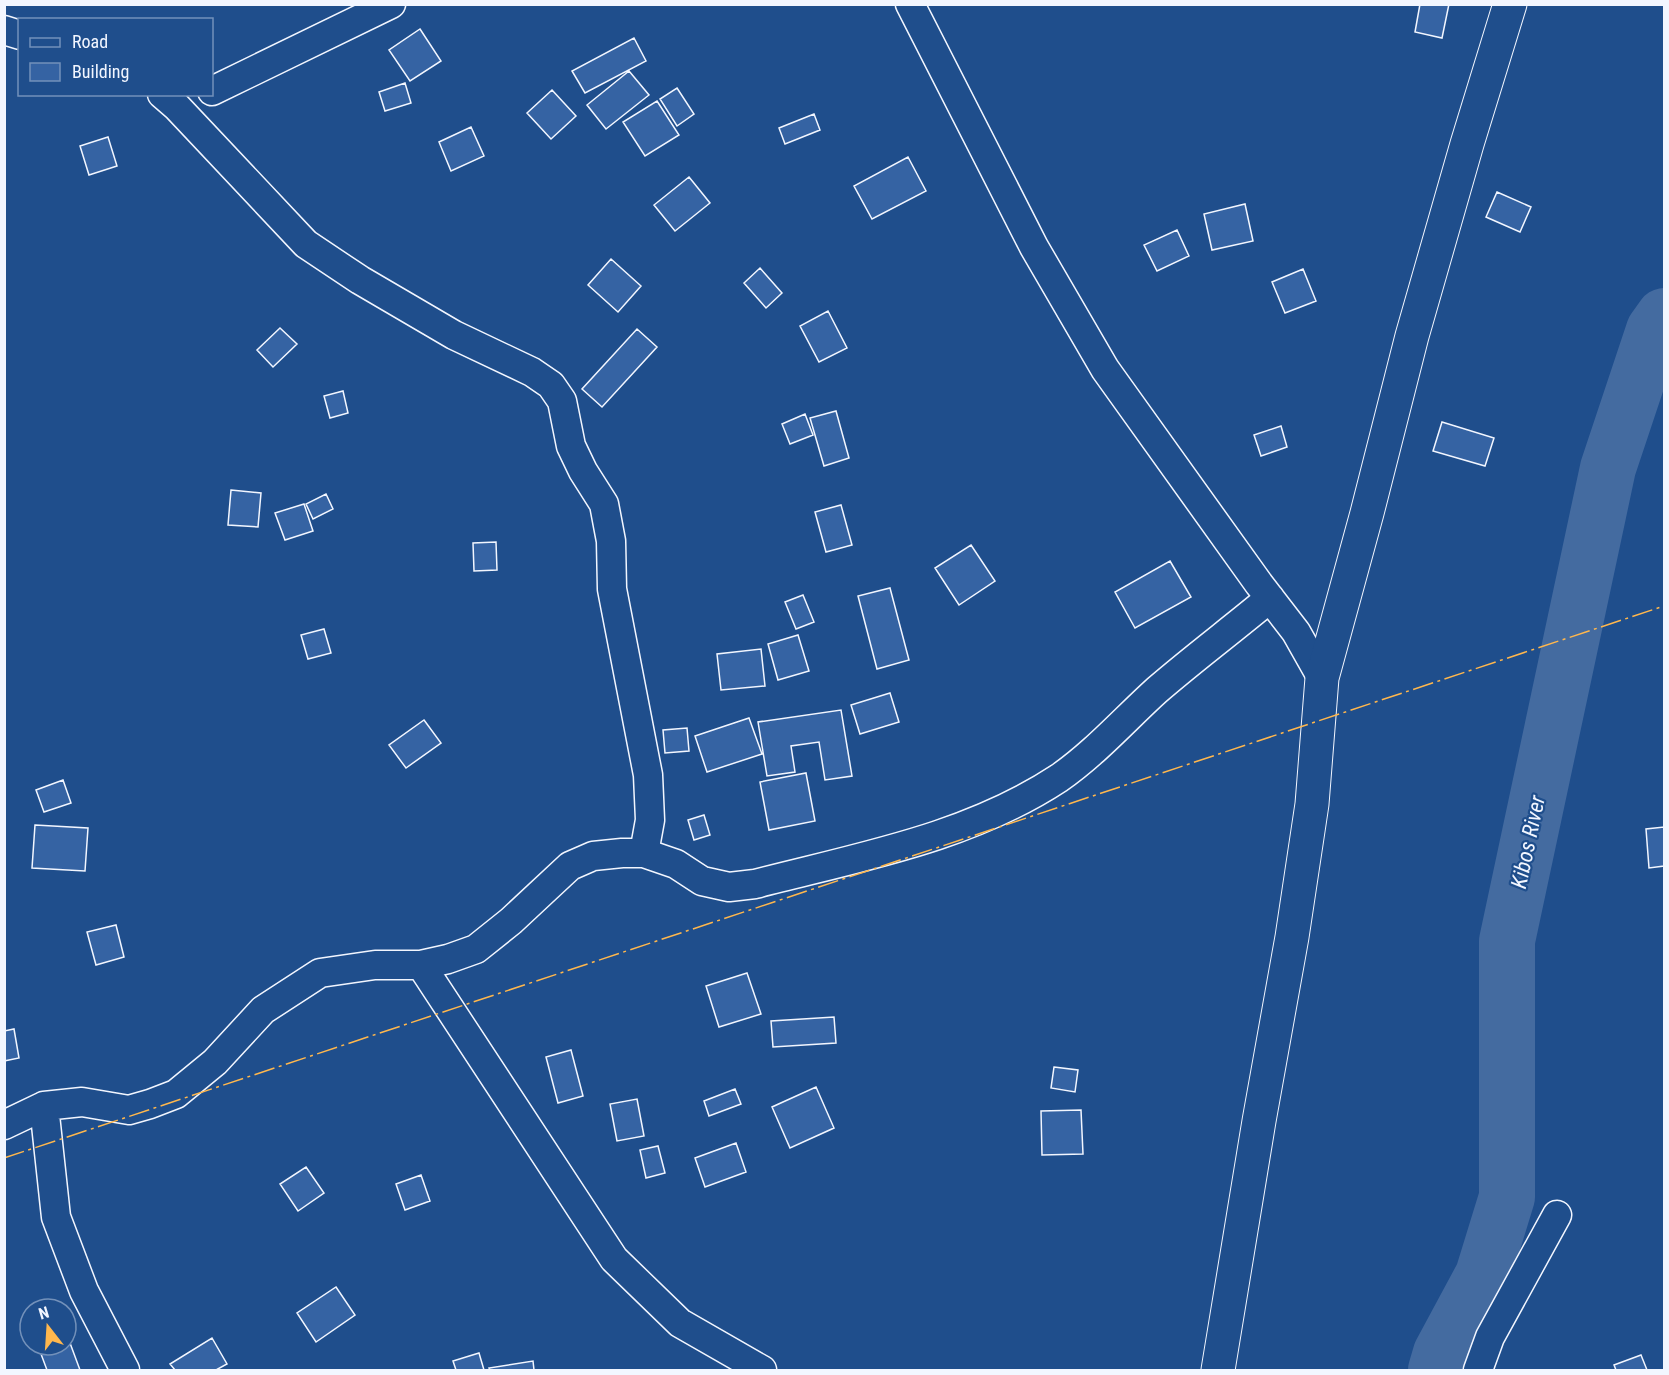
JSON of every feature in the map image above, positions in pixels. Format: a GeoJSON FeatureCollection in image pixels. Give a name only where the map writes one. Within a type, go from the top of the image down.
{"type":"FeatureCollection","features":[{"type":"Feature","properties":{"kind":"main road"},"geometry":{"type":"LineString","coordinates":[[1218,1371],[1292,937],[1312,804],[1322,678],[1412,336],[1510,4]]}},
{"type":"Feature","properties":{"kind":"street"},"geometry":{"type":"LineString","coordinates":[[213,91],[391,4]]}},
{"type":"Feature","properties":{"kind":"street"},"geometry":{"type":"LineString","coordinates":[[910,4],[1034,247],[1105,369],[1296,632],[1322,678]]}},
{"type":"Feature","properties":{"kind":"street"},"geometry":{"type":"LineString","coordinates":[[169,101],[194,96]]}},
{"type":"Feature","properties":{"kind":"street"},"geometry":{"type":"LineString","coordinates":[[169,101],[306,244],[360,280],[454,335],[532,372],[551,385],[562,401],[572,446],[583,471],[604,504],[611,540],[612,589],[648,775],[650,820],[644,853]]}},
{"type":"Feature","properties":{"kind":"street"},"geometry":{"type":"LineString","coordinates":[[4,1125],[44,1106],[82,1102],[129,1110],[176,1094],[215,1062],[263,1010],[320,973],[375,965],[421,965],[476,949],[570,866],[593,856],[644,853],[676,864],[702,881],[729,887],[755,884],[926,840],[996,812],[1059,777],[1105,740],[1158,690],[1270,598]]}},
{"type":"Feature","properties":{"kind":"street"},"geometry":{"type":"LineString","coordinates":[[421,965],[614,1259],[680,1323],[762,1371]]}},
{"type":"Feature","properties":{"kind":"street"},"geometry":{"type":"LineString","coordinates":[[44,1106],[56,1217],[84,1291],[124,1371]]}},
{"type":"Feature","properties":{"kind":"street"},"geometry":{"type":"LineString","coordinates":[[1478,1371],[1490,1337],[1557,1215]]}},
{"type":"Feature","properties":{"kind":"building"},"geometry":{"type":"Polygon","coordinates":[[[1420,4],[1449,4],[1442,38],[1415,32],[1420,4]]]}},
{"type":"Feature","properties":{"kind":"building"},"geometry":{"type":"Polygon","coordinates":[[[420,29],[441,61],[410,81],[389,50],[420,29]]]}},
{"type":"Feature","properties":{"kind":"building"},"geometry":{"type":"Polygon","coordinates":[[[634,38],[646,61],[585,93],[572,71],[634,38]]]}},
{"type":"Feature","properties":{"kind":"building"},"geometry":{"type":"Polygon","coordinates":[[[629,71],[649,95],[606,129],[587,105],[629,71]]]}},
{"type":"Feature","properties":{"kind":"building"},"geometry":{"type":"Polygon","coordinates":[[[405,83],[411,103],[385,111],[379,92],[405,83]]]}},
{"type":"Feature","properties":{"kind":"building"},"geometry":{"type":"Polygon","coordinates":[[[677,88],[694,114],[677,126],[660,99],[677,88]]]}},
{"type":"Feature","properties":{"kind":"building"},"geometry":{"type":"Polygon","coordinates":[[[552,90],[576,116],[551,139],[527,113],[552,90]]]}},
{"type":"Feature","properties":{"kind":"building"},"geometry":{"type":"Polygon","coordinates":[[[657,101],[679,135],[645,156],[623,122],[657,101]]]}},
{"type":"Feature","properties":{"kind":"building"},"geometry":{"type":"Polygon","coordinates":[[[814,114],[820,130],[785,144],[779,128],[814,114]]]}},
{"type":"Feature","properties":{"kind":"building"},"geometry":{"type":"Polygon","coordinates":[[[471,127],[484,156],[451,171],[439,142],[471,127]]]}},
{"type":"Feature","properties":{"kind":"building"},"geometry":{"type":"Polygon","coordinates":[[[108,137],[117,166],[89,175],[80,146],[108,137]]]}},
{"type":"Feature","properties":{"kind":"building"},"geometry":{"type":"Polygon","coordinates":[[[908,157],[926,191],[872,219],[854,186],[908,157]]]}},
{"type":"Feature","properties":{"kind":"building"},"geometry":{"type":"Polygon","coordinates":[[[689,177],[710,203],[675,231],[654,205],[689,177]]]}},
{"type":"Feature","properties":{"kind":"building"},"geometry":{"type":"Polygon","coordinates":[[[1497,192],[1531,207],[1520,232],[1486,217],[1497,192]]]}},
{"type":"Feature","properties":{"kind":"building"},"geometry":{"type":"Polygon","coordinates":[[[1245,204],[1253,241],[1212,250],[1204,214],[1245,204]]]}},
{"type":"Feature","properties":{"kind":"building"},"geometry":{"type":"Polygon","coordinates":[[[1177,230],[1189,256],[1157,271],[1144,245],[1177,230]]]}},
{"type":"Feature","properties":{"kind":"building"},"geometry":{"type":"Polygon","coordinates":[[[611,259],[641,286],[618,312],[588,285],[611,259]]]}},
{"type":"Feature","properties":{"kind":"building"},"geometry":{"type":"Polygon","coordinates":[[[760,268],[782,293],[766,308],[744,283],[760,268]]]}},
{"type":"Feature","properties":{"kind":"building"},"geometry":{"type":"Polygon","coordinates":[[[1303,269],[1316,301],[1285,313],[1272,282],[1303,269]]]}},
{"type":"Feature","properties":{"kind":"building"},"geometry":{"type":"Polygon","coordinates":[[[828,311],[847,348],[819,362],[800,326],[828,311]]]}},
{"type":"Feature","properties":{"kind":"building"},"geometry":{"type":"Polygon","coordinates":[[[280,328],[297,344],[273,367],[257,350],[280,328]]]}},
{"type":"Feature","properties":{"kind":"building"},"geometry":{"type":"Polygon","coordinates":[[[637,329],[657,347],[602,407],[582,389],[637,329]]]}},
{"type":"Feature","properties":{"kind":"building"},"geometry":{"type":"Polygon","coordinates":[[[343,391],[348,413],[330,418],[324,396],[343,391]]]}},
{"type":"Feature","properties":{"kind":"building"},"geometry":{"type":"Polygon","coordinates":[[[836,411],[849,458],[824,466],[810,418],[836,411]]]}},
{"type":"Feature","properties":{"kind":"building"},"geometry":{"type":"Polygon","coordinates":[[[805,414],[813,435],[790,444],[782,424],[805,414]]]}},
{"type":"Feature","properties":{"kind":"building"},"geometry":{"type":"Polygon","coordinates":[[[1442,422],[1494,438],[1485,466],[1433,451],[1442,422]]]}},
{"type":"Feature","properties":{"kind":"building"},"geometry":{"type":"Polygon","coordinates":[[[1281,426],[1287,447],[1261,456],[1254,435],[1281,426]]]}},
{"type":"Feature","properties":{"kind":"building"},"geometry":{"type":"Polygon","coordinates":[[[231,490],[261,493],[258,527],[228,525],[231,490]]]}},
{"type":"Feature","properties":{"kind":"building"},"geometry":{"type":"Polygon","coordinates":[[[326,494],[333,509],[313,519],[306,504],[326,494]]]}},
{"type":"Feature","properties":{"kind":"building"},"geometry":{"type":"Polygon","coordinates":[[[304,504],[313,531],[285,540],[275,513],[304,504]]]}},
{"type":"Feature","properties":{"kind":"building"},"geometry":{"type":"Polygon","coordinates":[[[841,505],[852,545],[826,552],[815,512],[841,505]]]}},
{"type":"Feature","properties":{"kind":"building"},"geometry":{"type":"Polygon","coordinates":[[[496,542],[497,570],[474,571],[473,543],[496,542]]]}},
{"type":"Feature","properties":{"kind":"building"},"geometry":{"type":"Polygon","coordinates":[[[971,545],[995,581],[959,605],[935,568],[971,545]]]}},
{"type":"Feature","properties":{"kind":"building"},"geometry":{"type":"Polygon","coordinates":[[[1170,561],[1191,597],[1135,628],[1115,592],[1170,561]]]}},
{"type":"Feature","properties":{"kind":"building"},"geometry":{"type":"Polygon","coordinates":[[[890,588],[909,660],[877,669],[858,596],[890,588]]]}},
{"type":"Feature","properties":{"kind":"building"},"geometry":{"type":"Polygon","coordinates":[[[803,595],[814,622],[796,629],[785,602],[803,595]]]}},
{"type":"Feature","properties":{"kind":"building"},"geometry":{"type":"Polygon","coordinates":[[[324,629],[331,653],[308,659],[301,635],[324,629]]]}},
{"type":"Feature","properties":{"kind":"building"},"geometry":{"type":"Polygon","coordinates":[[[798,635],[809,671],[778,680],[768,644],[798,635]]]}},
{"type":"Feature","properties":{"kind":"building"},"geometry":{"type":"Polygon","coordinates":[[[761,649],[765,686],[721,690],[717,654],[761,649]]]}},
{"type":"Feature","properties":{"kind":"building"},"geometry":{"type":"Polygon","coordinates":[[[890,693],[899,722],[860,734],[851,705],[890,693]]]}},
{"type":"Feature","properties":{"kind":"building"},"geometry":{"type":"Polygon","coordinates":[[[841,710],[852,776],[825,780],[819,742],[791,746],[795,772],[767,776],[758,722],[841,710]]]}},
{"type":"Feature","properties":{"kind":"building"},"geometry":{"type":"Polygon","coordinates":[[[749,718],[762,754],[707,772],[695,736],[749,718]]]}},
{"type":"Feature","properties":{"kind":"building"},"geometry":{"type":"Polygon","coordinates":[[[424,720],[441,743],[406,768],[389,745],[424,720]]]}},
{"type":"Feature","properties":{"kind":"building"},"geometry":{"type":"Polygon","coordinates":[[[687,728],[689,751],[665,753],[663,730],[687,728]]]}},
{"type":"Feature","properties":{"kind":"building"},"geometry":{"type":"Polygon","coordinates":[[[806,773],[815,821],[769,830],[760,782],[806,773]]]}},
{"type":"Feature","properties":{"kind":"building"},"geometry":{"type":"Polygon","coordinates":[[[63,780],[71,803],[44,812],[36,790],[63,780]]]}},
{"type":"Feature","properties":{"kind":"building"},"geometry":{"type":"Polygon","coordinates":[[[704,815],[710,835],[694,840],[688,820],[704,815]]]}},
{"type":"Feature","properties":{"kind":"building"},"geometry":{"type":"Polygon","coordinates":[[[35,825],[88,828],[85,871],[32,868],[35,825]]]}},
{"type":"Feature","properties":{"kind":"building"},"geometry":{"type":"Polygon","coordinates":[[[1664,827],[1664,866],[1649,868],[1646,829],[1664,827]]]}},
{"type":"Feature","properties":{"kind":"building"},"geometry":{"type":"Polygon","coordinates":[[[116,925],[124,957],[96,965],[87,932],[116,925]]]}},
{"type":"Feature","properties":{"kind":"building"},"geometry":{"type":"Polygon","coordinates":[[[747,973],[761,1014],[719,1027],[706,986],[747,973]]]}},
{"type":"Feature","properties":{"kind":"building"},"geometry":{"type":"Polygon","coordinates":[[[834,1017],[836,1043],[773,1047],[771,1021],[834,1017]]]}},
{"type":"Feature","properties":{"kind":"building"},"geometry":{"type":"Polygon","coordinates":[[[14,1029],[19,1058],[4,1061],[4,1031],[14,1029]]]}},
{"type":"Feature","properties":{"kind":"building"},"geometry":{"type":"Polygon","coordinates":[[[571,1050],[583,1096],[558,1103],[546,1057],[571,1050]]]}},
{"type":"Feature","properties":{"kind":"building"},"geometry":{"type":"Polygon","coordinates":[[[1054,1067],[1078,1070],[1075,1092],[1051,1088],[1054,1067]]]}},
{"type":"Feature","properties":{"kind":"building"},"geometry":{"type":"Polygon","coordinates":[[[816,1087],[834,1128],[790,1148],[772,1107],[816,1087]]]}},
{"type":"Feature","properties":{"kind":"building"},"geometry":{"type":"Polygon","coordinates":[[[735,1089],[741,1104],[709,1116],[704,1101],[735,1089]]]}},
{"type":"Feature","properties":{"kind":"building"},"geometry":{"type":"Polygon","coordinates":[[[637,1099],[644,1136],[617,1141],[610,1104],[637,1099]]]}},
{"type":"Feature","properties":{"kind":"building"},"geometry":{"type":"Polygon","coordinates":[[[1081,1110],[1083,1154],[1042,1155],[1041,1111],[1081,1110]]]}},
{"type":"Feature","properties":{"kind":"building"},"geometry":{"type":"Polygon","coordinates":[[[736,1143],[746,1172],[705,1187],[695,1158],[736,1143]]]}},
{"type":"Feature","properties":{"kind":"building"},"geometry":{"type":"Polygon","coordinates":[[[658,1146],[665,1173],[646,1178],[640,1150],[658,1146]]]}},
{"type":"Feature","properties":{"kind":"building"},"geometry":{"type":"Polygon","coordinates":[[[306,1167],[324,1193],[298,1211],[280,1184],[306,1167]]]}},
{"type":"Feature","properties":{"kind":"building"},"geometry":{"type":"Polygon","coordinates":[[[421,1175],[430,1201],[405,1210],[396,1184],[421,1175]]]}},
{"type":"Feature","properties":{"kind":"building"},"geometry":{"type":"Polygon","coordinates":[[[336,1287],[355,1315],[316,1342],[297,1313],[336,1287]]]}},
{"type":"Feature","properties":{"kind":"building"},"geometry":{"type":"Polygon","coordinates":[[[212,1338],[227,1364],[216,1370],[175,1370],[170,1364],[212,1338]]]}},
{"type":"Feature","properties":{"kind":"building"},"geometry":{"type":"Polygon","coordinates":[[[479,1353],[484,1370],[456,1370],[453,1361],[479,1353]]]}},
{"type":"Feature","properties":{"kind":"building"},"geometry":{"type":"Polygon","coordinates":[[[1641,1355],[1647,1370],[1616,1370],[1614,1365],[1641,1355]]]}},
{"type":"Feature","properties":{"kind":"building"},"geometry":{"type":"Polygon","coordinates":[[[42,1357],[75,1357],[80,1370],[47,1370],[42,1357]]]}},
{"type":"Feature","properties":{"kind":"building"},"geometry":{"type":"Polygon","coordinates":[[[533,1361],[534,1370],[490,1370],[489,1368],[533,1361]]]}},
{"type":"Feature","properties":{"kind":"waterway","name":"Kibos River"},"geometry":{"type":"LineString","coordinates":[[1436,1370],[1441,1353],[1483,1275],[1507,1197],[1507,941],[1608,468],[1654,330],[1664,316]]}},
{"type":"Feature","properties":{"kind":"power"},"geometry":{"type":"LineString","coordinates":[[4,1158],[1664,606]]}}]}
